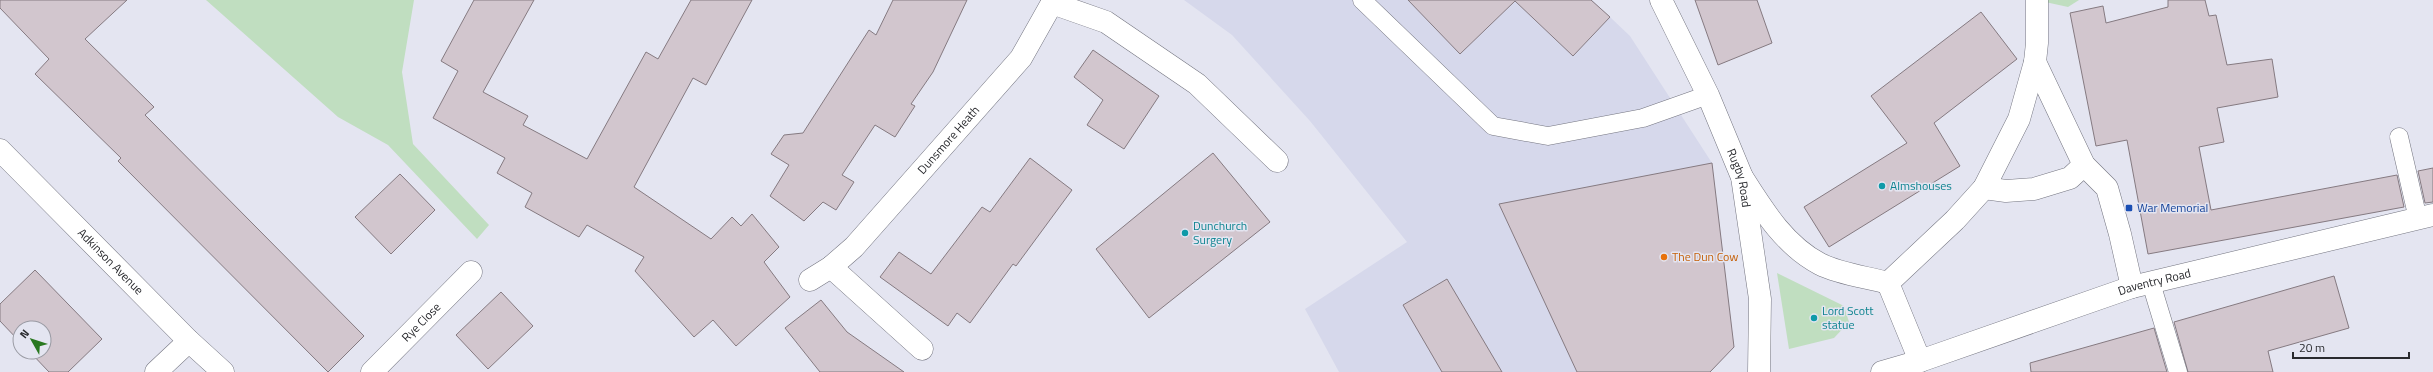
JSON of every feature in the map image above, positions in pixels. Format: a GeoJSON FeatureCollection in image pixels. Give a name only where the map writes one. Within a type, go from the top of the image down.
{"type":"FeatureCollection","features":[{"type":"Feature","properties":{"kind":"street","name":"Rugby Road"},"geometry":{"type":"LineString","coordinates":[[1661,0],[1708,95],[1742,177],[1760,299],[1759,372]]}},
{"type":"Feature","properties":{"kind":"street"},"geometry":{"type":"LineString","coordinates":[[1888,283],[1955,220],[1984,188],[2019,119],[2035,62],[2037,43],[2037,1]]}},
{"type":"Feature","properties":{"kind":"street","name":"Dunsmore Heath"},"geometry":{"type":"LineString","coordinates":[[810,280],[831,267],[854,247],[1021,58],[1052,2],[1106,22],[1197,84],[1277,161]]}},
{"type":"Feature","properties":{"kind":"street"},"geometry":{"type":"LineString","coordinates":[[2035,62],[2084,165],[2107,188],[2120,234],[2141,285]]}},
{"type":"Feature","properties":{"kind":"street","name":"Adkinson Avenue"},"geometry":{"type":"LineString","coordinates":[[0,150],[188,341],[223,372]]}},
{"type":"Feature","properties":{"kind":"street"},"geometry":{"type":"LineString","coordinates":[[1984,188],[2006,191],[2034,189],[2070,178],[2084,165]]}},
{"type":"Feature","properties":{"kind":"street"},"geometry":{"type":"LineString","coordinates":[[1742,177],[1770,221],[1803,253],[1821,264],[1888,283]]}},
{"type":"Feature","properties":{"kind":"street","name":"Daventry Road"},"geometry":{"type":"LineString","coordinates":[[1882,372],[1920,361],[2141,285],[2426,217]]}},
{"type":"Feature","properties":{"kind":"street"},"geometry":{"type":"LineString","coordinates":[[831,267],[922,349]]}},
{"type":"Feature","properties":{"kind":"street","name":"Rye Close"},"geometry":{"type":"LineString","coordinates":[[372,372],[472,272]]}},
{"type":"Feature","properties":{"kind":"street"},"geometry":{"type":"LineString","coordinates":[[1888,283],[1920,361]]}},
{"type":"Feature","properties":{"kind":"street"},"geometry":{"type":"LineString","coordinates":[[156,372],[188,341]]}},
{"type":"Feature","properties":{"kind":"lane"},"geometry":{"type":"LineString","coordinates":[[1362,0],[1493,126],[1548,136],[1643,118],[1708,95]]}},
{"type":"Feature","properties":{"kind":"lane"},"geometry":{"type":"LineString","coordinates":[[2399,137],[2426,217]]}},
{"type":"Feature","properties":{"kind":"lane"},"geometry":{"type":"LineString","coordinates":[[2141,285],[2178,372]]}},
{"type":"Feature","properties":{"kind":"shaded area"},"geometry":{"type":"Polygon","coordinates":[[[1184,0],[1592,0],[1630,36],[1712,163],[1734,347],[1710,372],[1339,372],[1305,309],[1407,242],[1310,121],[1232,35],[1184,0]]]}},
{"type":"Feature","properties":{"kind":"green space"},"geometry":{"type":"Polygon","coordinates":[[[206,0],[414,0],[402,72],[413,144],[489,225],[477,239],[388,145],[338,117],[206,0]]]}},
{"type":"Feature","properties":{"kind":"green space"},"geometry":{"type":"Polygon","coordinates":[[[2036,0],[2079,0],[2068,7],[2036,0]]]}},
{"type":"Feature","properties":{"kind":"green space"},"geometry":{"type":"Polygon","coordinates":[[[1777,273],[1844,306],[1849,322],[1834,338],[1789,349],[1777,273]]]}},
{"type":"Feature","properties":{"kind":"building"},"geometry":{"type":"Polygon","coordinates":[[[0,0],[127,0],[85,39],[154,107],[145,115],[364,336],[328,372],[118,161],[121,158],[35,74],[49,59],[0,8],[0,0]]]}},
{"type":"Feature","properties":{"kind":"building"},"geometry":{"type":"Polygon","coordinates":[[[474,0],[534,0],[483,92],[528,116],[523,125],[587,159],[646,52],[658,59],[691,0],[752,0],[706,85],[693,78],[634,187],[711,239],[732,217],[741,226],[752,214],[779,247],[764,262],[790,297],[736,346],[713,320],[694,337],[635,271],[644,257],[587,225],[579,237],[525,207],[532,193],[497,173],[505,158],[433,118],[458,71],[441,61],[474,0]]]}},
{"type":"Feature","properties":{"kind":"building"},"geometry":{"type":"Polygon","coordinates":[[[893,0],[967,0],[933,72],[911,104],[915,106],[895,137],[875,125],[842,175],[854,182],[836,210],[823,202],[804,221],[770,196],[789,165],[771,154],[784,135],[803,133],[869,30],[876,35],[893,0]]]}},
{"type":"Feature","properties":{"kind":"building"},"geometry":{"type":"Polygon","coordinates":[[[1408,0],[1591,0],[1610,17],[1573,56],[1515,1],[1460,54],[1408,0]]]}},
{"type":"Feature","properties":{"kind":"building"},"geometry":{"type":"Polygon","coordinates":[[[1695,0],[1757,0],[1772,43],[1718,65],[1695,0]]]}},
{"type":"Feature","properties":{"kind":"building"},"geometry":{"type":"Polygon","coordinates":[[[2168,0],[2205,0],[2209,16],[2216,15],[2227,65],[2272,59],[2278,97],[2217,108],[2224,142],[2199,147],[2211,210],[2397,175],[2404,207],[2148,254],[2127,140],[2096,146],[2070,13],[2103,6],[2106,23],[2168,7],[2168,0]]]}},
{"type":"Feature","properties":{"kind":"building"},"geometry":{"type":"Polygon","coordinates":[[[1981,12],[2017,59],[1934,123],[1960,166],[1829,247],[1804,207],[1907,143],[1871,96],[1981,12]]]}},
{"type":"Feature","properties":{"kind":"building"},"geometry":{"type":"Polygon","coordinates":[[[1093,50],[1159,96],[1124,149],[1087,125],[1103,100],[1074,77],[1093,50]]]}},
{"type":"Feature","properties":{"kind":"building","name":"Dunchurch Surgery"},"geometry":{"type":"Polygon","coordinates":[[[1213,153],[1270,222],[1149,318],[1096,249],[1213,153]]]}},
{"type":"Feature","properties":{"kind":"building"},"geometry":{"type":"Polygon","coordinates":[[[1030,158],[1072,190],[1016,266],[1013,264],[970,323],[957,313],[948,326],[880,277],[899,252],[931,274],[982,207],[990,212],[1030,158]]]}},
{"type":"Feature","properties":{"kind":"building","name":"The Dun Cow"},"geometry":{"type":"Polygon","coordinates":[[[1712,163],[1734,347],[1710,372],[1577,372],[1499,204],[1712,163]]]}},
{"type":"Feature","properties":{"kind":"building"},"geometry":{"type":"Polygon","coordinates":[[[2433,168],[2433,202],[2425,203],[2418,171],[2433,168]]]}},
{"type":"Feature","properties":{"kind":"building"},"geometry":{"type":"Polygon","coordinates":[[[400,174],[435,210],[391,254],[355,217],[400,174]]]}},
{"type":"Feature","properties":{"kind":"building"},"geometry":{"type":"Polygon","coordinates":[[[35,270],[102,339],[68,372],[49,372],[38,360],[52,360],[52,320],[12,320],[12,334],[0,321],[0,304],[35,270]]]}},
{"type":"Feature","properties":{"kind":"building"},"geometry":{"type":"Polygon","coordinates":[[[2334,276],[2349,328],[2268,351],[2273,372],[2188,372],[2174,322],[2334,276]]]}},
{"type":"Feature","properties":{"kind":"building"},"geometry":{"type":"Polygon","coordinates":[[[1447,279],[1502,372],[1442,372],[1403,305],[1447,279]]]}},
{"type":"Feature","properties":{"kind":"building"},"geometry":{"type":"Polygon","coordinates":[[[501,292],[533,326],[488,369],[456,335],[501,292]]]}},
{"type":"Feature","properties":{"kind":"building"},"geometry":{"type":"Polygon","coordinates":[[[821,300],[847,332],[904,372],[820,372],[785,328],[821,300]]]}},
{"type":"Feature","properties":{"kind":"building"},"geometry":{"type":"Polygon","coordinates":[[[2154,328],[2167,372],[2031,372],[2030,363],[2154,328]]]}},
{"type":"Feature","properties":{"kind":"place","name":"Almshouses"},"geometry":{"type":"Point","coordinates":[1882,186]}},
{"type":"Feature","properties":{"kind":"place","name":"War Memorial"},"geometry":{"type":"Point","coordinates":[2129,208]}},
{"type":"Feature","properties":{"kind":"place","name":"Dunchurch Surgery"},"geometry":{"type":"Point","coordinates":[1185,233]}},
{"type":"Feature","properties":{"kind":"place","name":"The Dun Cow"},"geometry":{"type":"Point","coordinates":[1664,257]}},
{"type":"Feature","properties":{"kind":"place","name":"Lord Scott statue"},"geometry":{"type":"Point","coordinates":[1814,318]}}]}
